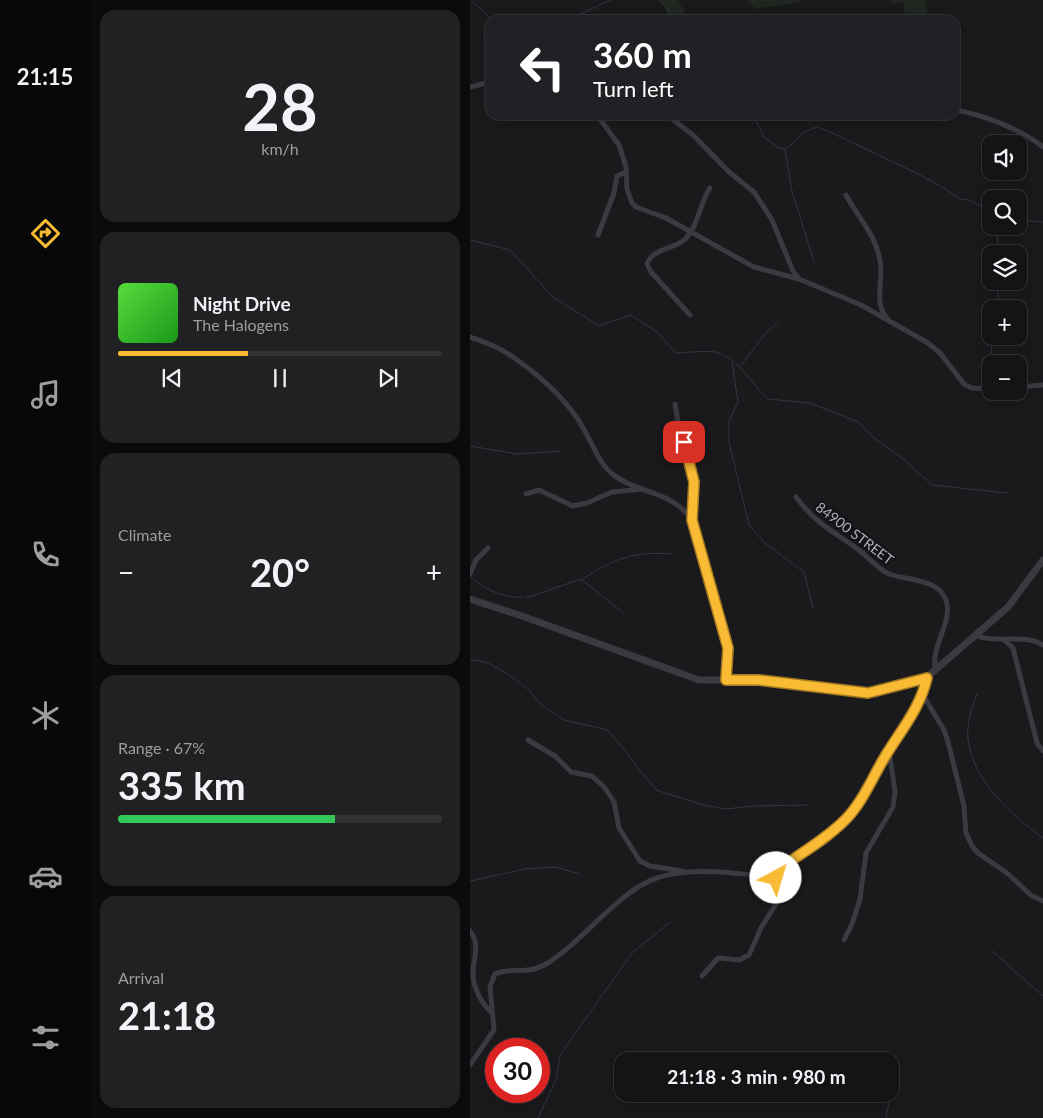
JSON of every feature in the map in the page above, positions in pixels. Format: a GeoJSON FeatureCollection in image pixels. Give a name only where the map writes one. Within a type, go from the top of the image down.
{"type":"FeatureCollection","features":[{"type":"Feature","properties":{"kind":"street"},"geometry":{"type":"LineString","coordinates":[[470,87],[485,83]]}},
{"type":"Feature","properties":{"kind":"street"},"geometry":{"type":"LineString","coordinates":[[960,111],[1022,133],[1043,147]]}},
{"type":"Feature","properties":{"kind":"street"},"geometry":{"type":"LineString","coordinates":[[601,120],[619,145],[624,156],[627,189],[632,203],[636,207],[666,218],[754,267],[799,280],[861,305],[936,349],[964,384],[972,388],[982,389]]}},
{"type":"Feature","properties":{"kind":"street"},"geometry":{"type":"LineString","coordinates":[[674,120],[693,135],[729,172],[754,192],[772,220],[799,280]]}},
{"type":"Feature","properties":{"kind":"street"},"geometry":{"type":"LineString","coordinates":[[598,235],[614,193],[617,176],[626,172]]}},
{"type":"Feature","properties":{"kind":"street"},"geometry":{"type":"LineString","coordinates":[[690,315],[651,272],[647,264],[655,254],[681,242],[691,233],[703,198],[710,188]]}},
{"type":"Feature","properties":{"kind":"street"},"geometry":{"type":"LineString","coordinates":[[846,195],[873,236],[880,260],[880,305],[889,320]]}},
{"type":"Feature","properties":{"kind":"street"},"geometry":{"type":"LineString","coordinates":[[470,337],[504,351],[534,374],[572,412],[605,467],[614,475],[674,502],[692,520]]}},
{"type":"Feature","properties":{"kind":"street"},"geometry":{"type":"LineString","coordinates":[[1027,386],[1043,385]]}},
{"type":"Feature","properties":{"kind":"street"},"geometry":{"type":"LineString","coordinates":[[674,404],[680,433],[689,455],[694,482],[692,520],[726,638],[726,680]]}},
{"type":"Feature","properties":{"kind":"street"},"geometry":{"type":"LineString","coordinates":[[526,494],[539,490],[573,506],[587,503],[612,492],[647,489]]}},
{"type":"Feature","properties":{"kind":"street","name":"84900 STREET"},"geometry":{"type":"LineString","coordinates":[[796,497],[807,512],[822,526],[854,546],[884,571],[922,581],[937,589],[943,595],[947,612],[936,651],[935,671]]}},
{"type":"Feature","properties":{"kind":"street"},"geometry":{"type":"LineString","coordinates":[[470,574],[476,560],[488,548]]}},
{"type":"Feature","properties":{"kind":"street"},"geometry":{"type":"LineString","coordinates":[[470,599],[522,616],[686,677],[712,682],[759,680],[868,693],[927,678],[1008,608],[1043,560]]}},
{"type":"Feature","properties":{"kind":"street"},"geometry":{"type":"LineString","coordinates":[[977,636],[985,639],[1027,639],[1043,645]]}},
{"type":"Feature","properties":{"kind":"street"},"geometry":{"type":"LineString","coordinates":[[1004,640],[1013,648],[1037,744],[1043,751]]}},
{"type":"Feature","properties":{"kind":"street"},"geometry":{"type":"LineString","coordinates":[[528,740],[555,756],[571,772],[592,776],[605,788],[614,802],[619,828],[640,861],[650,866],[687,873],[755,875],[777,870],[832,832],[855,809],[889,750],[912,716],[923,695],[927,678]]}},
{"type":"Feature","properties":{"kind":"street"},"geometry":{"type":"LineString","coordinates":[[923,695],[944,730],[948,742],[964,806],[966,833],[972,846],[978,853],[1008,873],[1032,896],[1043,901]]}},
{"type":"Feature","properties":{"kind":"street"},"geometry":{"type":"LineString","coordinates":[[844,940],[852,924],[860,899],[866,853],[893,807],[895,791],[889,750]]}},
{"type":"Feature","properties":{"kind":"street"},"geometry":{"type":"LineString","coordinates":[[702,976],[718,958],[739,960],[749,955],[761,928],[776,904],[777,870]]}},
{"type":"Feature","properties":{"kind":"street"},"geometry":{"type":"LineString","coordinates":[[470,1065],[494,1030],[490,987],[496,974],[508,971],[526,972],[544,965],[575,942],[640,886],[658,877],[687,873]]}},
{"type":"Feature","properties":{"kind":"street"},"geometry":{"type":"LineString","coordinates":[[470,931],[474,936],[476,947],[473,974],[475,984],[483,1002],[492,1014]]}},
{"type":"Feature","properties":{"kind":"shaded area"},"geometry":{"type":"Polygon","coordinates":[[[661,0],[678,0],[686,15],[668,15],[661,0]]]}},
{"type":"Feature","properties":{"kind":"shaded area"},"geometry":{"type":"Polygon","coordinates":[[[746,0],[804,0],[756,9],[746,0]]]}},
{"type":"Feature","properties":{"kind":"shaded area"},"geometry":{"type":"Polygon","coordinates":[[[890,0],[926,0],[928,15],[905,15],[903,2],[893,4],[890,0]]]}},
{"type":"Feature","properties":{"kind":"waterway"},"geometry":{"type":"LineString","coordinates":[[471,0],[487,15]]}},
{"type":"Feature","properties":{"kind":"waterway"},"geometry":{"type":"LineString","coordinates":[[578,15],[610,0]]}},
{"type":"Feature","properties":{"kind":"waterway"},"geometry":{"type":"LineString","coordinates":[[659,0],[670,15]]}},
{"type":"Feature","properties":{"kind":"waterway"},"geometry":{"type":"LineString","coordinates":[[756,120],[764,137],[780,149],[791,145],[804,132],[817,127],[915,172],[961,200],[967,199],[982,207]]}},
{"type":"Feature","properties":{"kind":"waterway"},"geometry":{"type":"LineString","coordinates":[[785,149],[792,191],[814,262]]}},
{"type":"Feature","properties":{"kind":"waterway"},"geometry":{"type":"LineString","coordinates":[[1027,221],[1043,222]]}},
{"type":"Feature","properties":{"kind":"waterway"},"geometry":{"type":"LineString","coordinates":[[997,235],[998,245]]}},
{"type":"Feature","properties":{"kind":"waterway"},"geometry":{"type":"LineString","coordinates":[[470,240],[510,250],[553,297],[599,326],[631,315],[657,332],[676,353],[710,351],[723,355],[738,366],[768,399],[810,403],[858,422],[874,438],[902,458],[932,485],[1007,493]]}},
{"type":"Feature","properties":{"kind":"waterway"},"geometry":{"type":"LineString","coordinates":[[998,290],[998,300]]}},
{"type":"Feature","properties":{"kind":"waterway"},"geometry":{"type":"LineString","coordinates":[[740,367],[763,336],[778,322]]}},
{"type":"Feature","properties":{"kind":"waterway"},"geometry":{"type":"LineString","coordinates":[[991,355],[992,345]]}},
{"type":"Feature","properties":{"kind":"waterway"},"geometry":{"type":"LineString","coordinates":[[732,362],[738,402],[729,421],[729,442],[749,525],[765,543],[804,572],[813,609]]}},
{"type":"Feature","properties":{"kind":"waterway"},"geometry":{"type":"LineString","coordinates":[[470,446],[517,454],[560,451]]}},
{"type":"Feature","properties":{"kind":"waterway"},"geometry":{"type":"LineString","coordinates":[[582,580],[614,561],[636,555],[673,554]]}},
{"type":"Feature","properties":{"kind":"waterway"},"geometry":{"type":"LineString","coordinates":[[470,576],[494,592],[508,596],[523,597]]}},
{"type":"Feature","properties":{"kind":"waterway"},"geometry":{"type":"LineString","coordinates":[[526,598],[581,579],[625,614]]}},
{"type":"Feature","properties":{"kind":"waterway"},"geometry":{"type":"LineString","coordinates":[[470,661],[476,660],[490,664],[508,674],[528,689],[540,704],[564,720],[608,730],[656,790],[703,805],[726,809],[753,806],[809,805]]}},
{"type":"Feature","properties":{"kind":"waterway"},"geometry":{"type":"LineString","coordinates":[[977,694],[968,728],[971,755],[977,769],[995,796],[1043,838]]}},
{"type":"Feature","properties":{"kind":"waterway"},"geometry":{"type":"LineString","coordinates":[[470,881],[525,869],[555,867],[580,874]]}},
{"type":"Feature","properties":{"kind":"waterway"},"geometry":{"type":"LineString","coordinates":[[538,1118],[556,1080],[560,1055],[632,953],[670,922]]}},
{"type":"Feature","properties":{"kind":"waterway"},"geometry":{"type":"LineString","coordinates":[[991,950],[1043,996]]}},
{"type":"Feature","properties":{"kind":"waterway"},"geometry":{"type":"LineString","coordinates":[[886,1118],[889,1102]]}},
{"type":"Feature","properties":{"kind":"route"},"geometry":{"type":"LineString","coordinates":[[684,442],[689,455],[694,482],[692,520],[728,648],[726,680],[788,682],[846,692],[868,693],[927,678],[923,695],[916,710],[886,755],[855,809],[832,832],[777,870],[776,878]]}}]}
